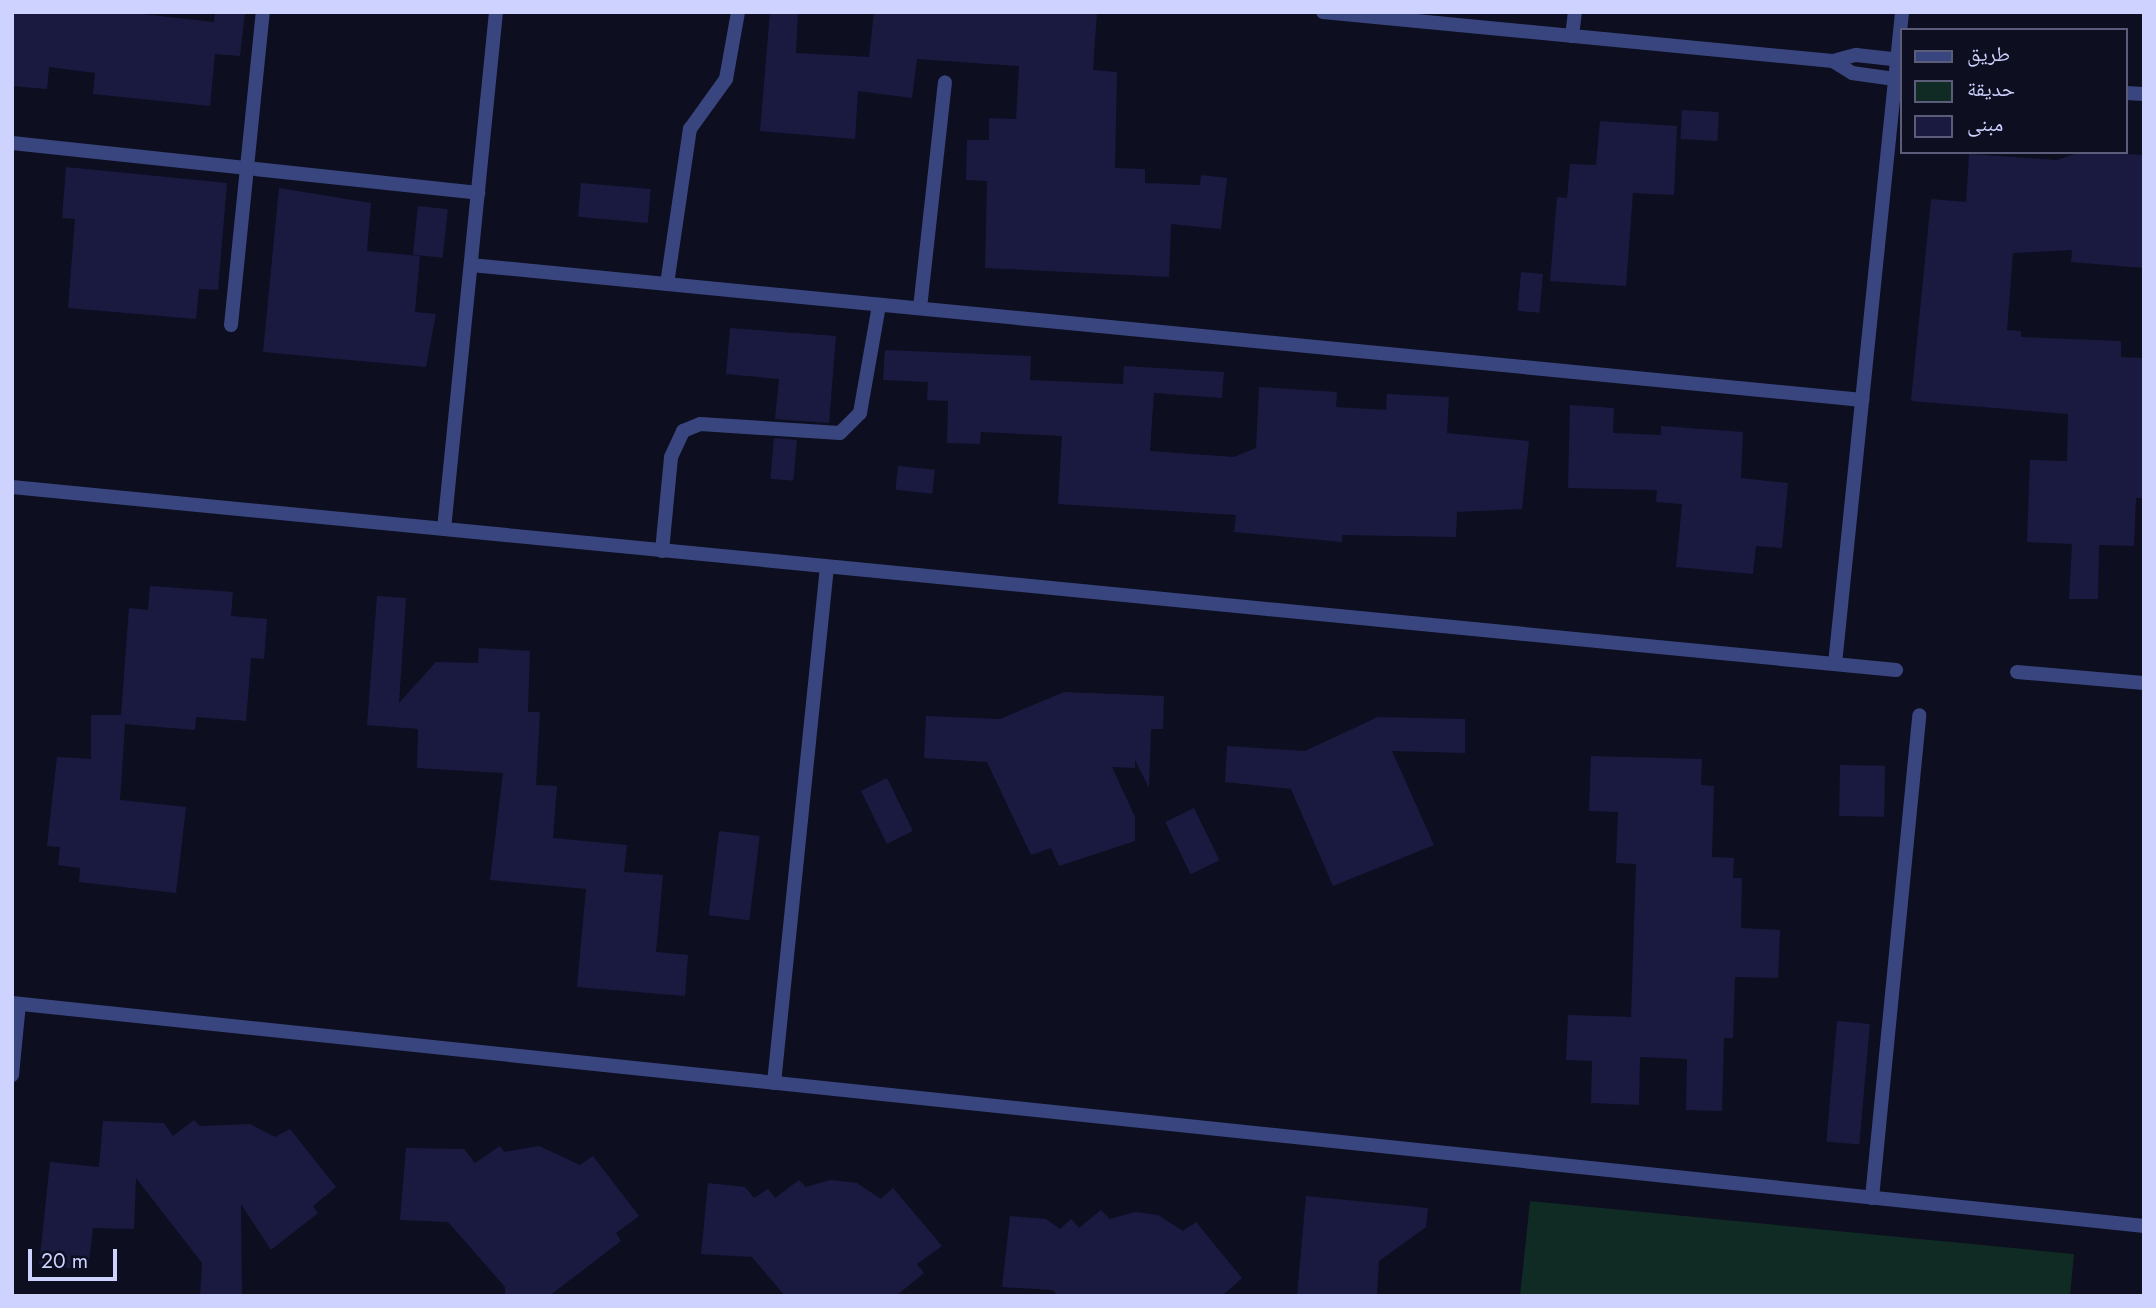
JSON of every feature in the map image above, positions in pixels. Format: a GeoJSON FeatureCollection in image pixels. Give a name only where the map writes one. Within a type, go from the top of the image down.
{"type":"FeatureCollection","features":[{"type":"Feature","properties":{"kind":"street"},"geometry":{"type":"LineString","coordinates":[[231,325],[263,12]]}},
{"type":"Feature","properties":{"kind":"street"},"geometry":{"type":"LineString","coordinates":[[444,529],[496,12]]}},
{"type":"Feature","properties":{"kind":"street"},"geometry":{"type":"LineString","coordinates":[[667,284],[690,130],[726,79],[738,12]]}},
{"type":"Feature","properties":{"kind":"street"},"geometry":{"type":"LineString","coordinates":[[1323,12],[1833,61],[1856,55],[1899,59],[1835,664]]}},
{"type":"Feature","properties":{"kind":"street"},"geometry":{"type":"LineString","coordinates":[[1572,36],[1574,12]]}},
{"type":"Feature","properties":{"kind":"street"},"geometry":{"type":"LineString","coordinates":[[1833,61],[1852,72],[1898,80]]}},
{"type":"Feature","properties":{"kind":"street"},"geometry":{"type":"LineString","coordinates":[[920,308],[945,82]]}},
{"type":"Feature","properties":{"kind":"street"},"geometry":{"type":"LineString","coordinates":[[12,143],[478,193]]}},
{"type":"Feature","properties":{"kind":"street"},"geometry":{"type":"LineString","coordinates":[[471,265],[1862,400]]}},
{"type":"Feature","properties":{"kind":"street"},"geometry":{"type":"LineString","coordinates":[[662,551],[671,457],[683,431],[700,424],[840,433],[860,413],[866,391],[879,304]]}},
{"type":"Feature","properties":{"kind":"street"},"geometry":{"type":"LineString","coordinates":[[12,487],[1896,670]]}},
{"type":"Feature","properties":{"kind":"street"},"geometry":{"type":"LineString","coordinates":[[774,1083],[827,567]]}},
{"type":"Feature","properties":{"kind":"street"},"geometry":{"type":"LineString","coordinates":[[2017,672],[2144,683]]}},
{"type":"Feature","properties":{"kind":"street"},"geometry":{"type":"LineString","coordinates":[[1872,1198],[1919,715]]}},
{"type":"Feature","properties":{"kind":"street"},"geometry":{"type":"LineString","coordinates":[[12,1075],[16,1004],[2144,1226]]}},
{"type":"Feature","properties":{"kind":"green space"},"geometry":{"type":"Polygon","coordinates":[[[1530,1201],[2074,1254],[2070,1296],[1520,1296],[1530,1201]]]}},
{"type":"Feature","properties":{"kind":"building"},"geometry":{"type":"Polygon","coordinates":[[[12,12],[124,12],[214,22],[215,12],[245,12],[240,56],[215,54],[210,106],[93,94],[95,73],[49,67],[47,89],[12,86],[12,12]]]}},
{"type":"Feature","properties":{"kind":"building"},"geometry":{"type":"Polygon","coordinates":[[[770,12],[798,12],[796,53],[869,57],[874,12],[1097,12],[1093,70],[1117,72],[1115,168],[1145,169],[1145,183],[1200,185],[1201,175],[1227,178],[1221,229],[1171,224],[1169,277],[985,268],[987,181],[966,180],[967,140],[989,140],[989,118],[1016,119],[1019,66],[917,59],[912,98],[858,91],[855,139],[760,131],[770,12]]]}},
{"type":"Feature","properties":{"kind":"building"},"geometry":{"type":"Polygon","coordinates":[[[1682,110],[1719,112],[1717,141],[1680,139],[1682,110]]]}},
{"type":"Feature","properties":{"kind":"building"},"geometry":{"type":"Polygon","coordinates":[[[1600,121],[1677,126],[1674,195],[1633,193],[1626,286],[1550,281],[1557,197],[1567,198],[1570,164],[1596,165],[1600,121]]]}},
{"type":"Feature","properties":{"kind":"building"},"geometry":{"type":"Polygon","coordinates":[[[1969,154],[2057,160],[2075,154],[2144,155],[2144,268],[2071,262],[2072,250],[2013,253],[2007,330],[2021,331],[2021,337],[2121,341],[2121,357],[2144,358],[2144,498],[2136,498],[2134,546],[2099,545],[2098,599],[2069,599],[2072,544],[2027,542],[2030,460],[2067,461],[2068,414],[1911,401],[1931,199],[1966,202],[1969,154]]]}},
{"type":"Feature","properties":{"kind":"building"},"geometry":{"type":"Polygon","coordinates":[[[66,167],[227,183],[218,290],[199,289],[196,319],[68,308],[75,219],[62,218],[66,167]]]}},
{"type":"Feature","properties":{"kind":"building"},"geometry":{"type":"Polygon","coordinates":[[[581,183],[651,189],[648,223],[578,217],[581,183]]]}},
{"type":"Feature","properties":{"kind":"building"},"geometry":{"type":"Polygon","coordinates":[[[279,188],[371,203],[367,251],[420,256],[415,312],[436,314],[426,367],[263,352],[279,188]]]}},
{"type":"Feature","properties":{"kind":"building"},"geometry":{"type":"Polygon","coordinates":[[[418,206],[448,209],[443,258],[413,255],[418,206]]]}},
{"type":"Feature","properties":{"kind":"building"},"geometry":{"type":"Polygon","coordinates":[[[1521,272],[1543,274],[1540,313],[1518,311],[1521,272]]]}},
{"type":"Feature","properties":{"kind":"building"},"geometry":{"type":"Polygon","coordinates":[[[730,328],[836,336],[829,423],[775,419],[779,379],[726,374],[730,328]]]}},
{"type":"Feature","properties":{"kind":"building"},"geometry":{"type":"Polygon","coordinates":[[[885,350],[1031,356],[1030,380],[1123,384],[1124,366],[1224,372],[1222,398],[1154,393],[1150,451],[1234,457],[1256,448],[1259,387],[1337,392],[1336,407],[1386,410],[1387,394],[1449,397],[1447,433],[1529,441],[1522,509],[1457,512],[1456,537],[1342,535],[1342,542],[1234,532],[1236,515],[1058,504],[1062,436],[981,432],[980,444],[947,443],[948,401],[927,400],[928,382],[883,380],[885,350]]]}},
{"type":"Feature","properties":{"kind":"building"},"geometry":{"type":"Polygon","coordinates":[[[1570,405],[1614,408],[1613,433],[1661,435],[1661,426],[1743,432],[1741,478],[1788,483],[1782,548],[1756,546],[1753,574],[1676,567],[1682,504],[1656,502],[1657,490],[1568,488],[1570,405]]]}},
{"type":"Feature","properties":{"kind":"building"},"geometry":{"type":"Polygon","coordinates":[[[774,438],[797,440],[793,481],[770,479],[774,438]]]}},
{"type":"Feature","properties":{"kind":"building"},"geometry":{"type":"Polygon","coordinates":[[[898,466],[935,470],[932,494],[895,490],[898,466]]]}},
{"type":"Feature","properties":{"kind":"building"},"geometry":{"type":"Polygon","coordinates":[[[150,586],[233,592],[231,616],[267,619],[264,659],[251,658],[246,721],[196,717],[195,730],[125,724],[120,800],[186,807],[176,893],[79,882],[80,868],[58,865],[60,847],[47,846],[57,757],[91,759],[91,715],[121,715],[129,608],[148,610],[150,586]]]}},
{"type":"Feature","properties":{"kind":"building"},"geometry":{"type":"Polygon","coordinates":[[[377,596],[406,598],[399,703],[436,662],[478,663],[479,648],[530,651],[528,712],[540,712],[536,785],[557,786],[553,838],[627,845],[624,872],[663,875],[656,952],[688,955],[685,996],[577,987],[586,889],[490,880],[503,773],[417,768],[418,729],[367,725],[377,596]]]}},
{"type":"Feature","properties":{"kind":"building"},"geometry":{"type":"Polygon","coordinates":[[[1064,692],[1164,696],[1163,729],[1151,729],[1149,788],[1135,760],[1135,768],[1112,767],[1135,817],[1135,841],[1059,866],[1051,848],[1031,855],[987,762],[924,758],[926,716],[1000,719],[1064,692]]]}},
{"type":"Feature","properties":{"kind":"building"},"geometry":{"type":"Polygon","coordinates":[[[1378,717],[1465,719],[1465,753],[1392,751],[1434,845],[1333,886],[1291,789],[1225,782],[1227,746],[1305,751],[1378,717]]]}},
{"type":"Feature","properties":{"kind":"building"},"geometry":{"type":"Polygon","coordinates":[[[1591,756],[1702,759],[1701,785],[1714,786],[1712,857],[1734,858],[1733,878],[1742,878],[1741,928],[1780,930],[1778,978],[1735,977],[1733,1038],[1724,1038],[1722,1111],[1686,1110],[1687,1059],[1640,1057],[1639,1105],[1591,1103],[1592,1061],[1566,1060],[1568,1015],[1631,1017],[1636,864],[1616,863],[1618,812],[1589,811],[1591,756]]]}},
{"type":"Feature","properties":{"kind":"building"},"geometry":{"type":"Polygon","coordinates":[[[1840,765],[1885,766],[1884,817],[1839,816],[1840,765]]]}},
{"type":"Feature","properties":{"kind":"building"},"geometry":{"type":"Polygon","coordinates":[[[887,778],[913,831],[887,844],[861,791],[887,778]]]}},
{"type":"Feature","properties":{"kind":"building"},"geometry":{"type":"Polygon","coordinates":[[[1194,808],[1219,860],[1191,874],[1165,822],[1194,808]]]}},
{"type":"Feature","properties":{"kind":"building"},"geometry":{"type":"Polygon","coordinates":[[[719,831],[760,836],[749,920],[709,915],[719,831]]]}},
{"type":"Feature","properties":{"kind":"building"},"geometry":{"type":"Polygon","coordinates":[[[1837,1021],[1870,1024],[1859,1144],[1826,1142],[1837,1021]]]}},
{"type":"Feature","properties":{"kind":"building"},"geometry":{"type":"Polygon","coordinates":[[[194,1120],[200,1126],[250,1124],[275,1137],[290,1129],[336,1187],[313,1206],[318,1213],[271,1250],[241,1204],[242,1296],[200,1296],[202,1263],[136,1178],[134,1229],[93,1228],[88,1270],[39,1265],[50,1162],[99,1167],[103,1121],[164,1123],[173,1136],[194,1120]]]}},
{"type":"Feature","properties":{"kind":"building"},"geometry":{"type":"Polygon","coordinates":[[[500,1146],[504,1152],[539,1146],[580,1165],[593,1156],[639,1216],[616,1233],[621,1241],[549,1296],[505,1296],[505,1287],[448,1222],[400,1220],[406,1148],[464,1149],[475,1163],[500,1146]]]}},
{"type":"Feature","properties":{"kind":"building"},"geometry":{"type":"Polygon","coordinates":[[[799,1180],[806,1187],[830,1180],[857,1183],[881,1199],[893,1188],[942,1246],[917,1264],[924,1273],[896,1296],[785,1296],[752,1257],[701,1254],[708,1183],[745,1187],[754,1198],[768,1189],[775,1198],[799,1180]]]}},
{"type":"Feature","properties":{"kind":"building"},"geometry":{"type":"Polygon","coordinates":[[[1306,1196],[1428,1208],[1426,1227],[1379,1261],[1377,1296],[1297,1296],[1306,1196]]]}},
{"type":"Feature","properties":{"kind":"building"},"geometry":{"type":"Polygon","coordinates":[[[1101,1210],[1110,1219],[1135,1212],[1158,1215],[1183,1231],[1196,1222],[1242,1278],[1222,1296],[1058,1296],[1053,1290],[1002,1287],[1010,1216],[1046,1219],[1060,1229],[1071,1219],[1079,1228],[1101,1210]]]}}]}
